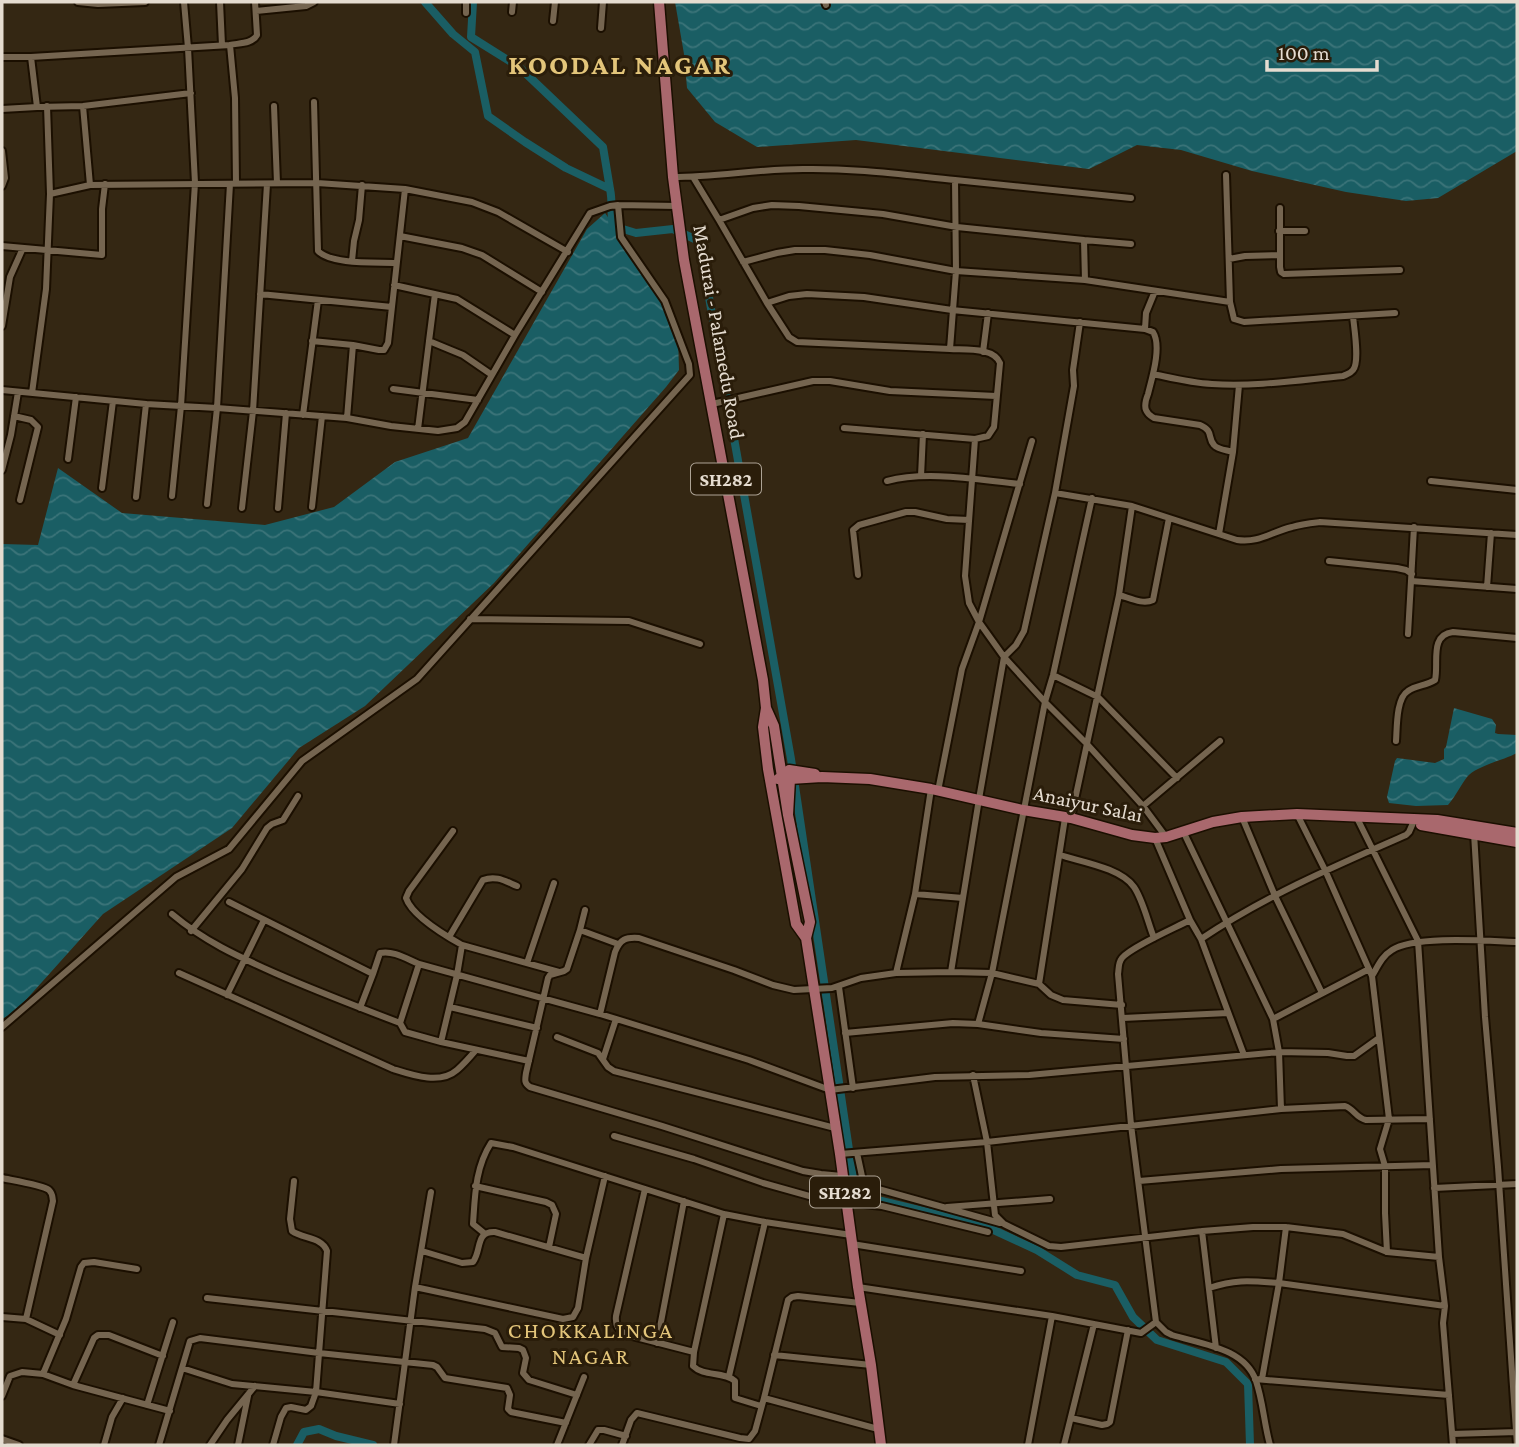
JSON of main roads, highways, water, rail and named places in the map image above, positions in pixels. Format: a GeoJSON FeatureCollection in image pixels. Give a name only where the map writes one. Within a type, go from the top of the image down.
{"type":"FeatureCollection","features":[{"type":"Feature","properties":{"kind":"main road","name":"Madurai - Palamedu Road"},"geometry":{"type":"LineString","coordinates":[[659,2],[673,177],[682,251],[763,680],[766,708],[763,727],[768,769],[796,924],[806,938],[818,990],[881,1445]]}},
{"type":"Feature","properties":{"kind":"main road","name":"Madurai - Palamedu Road"},"geometry":{"type":"LineString","coordinates":[[766,708],[774,726],[776,744],[791,774],[788,815],[810,922],[806,938]]}},
{"type":"Feature","properties":{"kind":"main road","name":"Anaiyur Salai"},"geometry":{"type":"LineString","coordinates":[[768,769],[791,774],[870,779],[935,790],[1068,818],[1132,835],[1161,837],[1242,817],[1297,814],[1437,820],[1517,842]]}},
{"type":"Feature","properties":{"kind":"main road"},"geometry":{"type":"LineString","coordinates":[[771,785],[791,774]]}},
{"type":"Feature","properties":{"kind":"main road","name":"Anaiyur Salai"},"geometry":{"type":"LineString","coordinates":[[1388,819],[1517,833]]}},
{"type":"Feature","properties":{"kind":"main road"},"geometry":{"type":"LineString","coordinates":[[782,847],[794,846]]}},
{"type":"Feature","properties":{"kind":"water"},"geometry":{"type":"Polygon","coordinates":[[[675,2],[1517,2],[1517,151],[1438,198],[1406,201],[1346,192],[1252,171],[1181,150],[1137,145],[1089,169],[856,140],[757,147],[715,122],[687,88],[675,2]]]}},
{"type":"Feature","properties":{"kind":"water"},"geometry":{"type":"Polygon","coordinates":[[[605,213],[663,295],[678,336],[679,370],[494,583],[365,706],[299,748],[232,828],[103,914],[16,1011],[2,1019],[2,544],[38,545],[58,468],[122,513],[265,525],[334,507],[395,462],[468,438],[587,229],[605,213]]]}},
{"type":"Feature","properties":{"kind":"water"},"geometry":{"type":"Polygon","coordinates":[[[1454,708],[1492,719],[1496,725],[1495,733],[1517,735],[1517,753],[1471,773],[1448,805],[1389,803],[1387,797],[1397,758],[1435,763],[1444,759],[1454,708]]]}},
{"type":"Feature","properties":{"kind":"waterway"},"geometry":{"type":"LineString","coordinates":[[425,2],[453,34],[475,52],[488,116],[566,168],[610,189],[613,226],[636,233],[673,229],[699,241],[791,759],[855,1190],[865,1197],[985,1226],[1037,1250],[1077,1275],[1115,1285],[1133,1317],[1157,1340],[1226,1362],[1248,1384],[1250,1445]]}},
{"type":"Feature","properties":{"kind":"waterway"},"geometry":{"type":"LineString","coordinates":[[473,2],[471,37],[519,67],[603,147],[610,189]]}},
{"type":"Feature","properties":{"kind":"waterway"},"geometry":{"type":"LineString","coordinates":[[297,1445],[304,1432],[319,1429],[373,1445]]}},
{"type":"Feature","properties":{"kind":"district","name":"KOODAL NAGAR"},"geometry":{"type":"Point","coordinates":[620,64]}},
{"type":"Feature","properties":{"kind":"district","name":"CHOKKALINGA NAGAR"},"geometry":{"type":"Point","coordinates":[591,1343]}}]}
